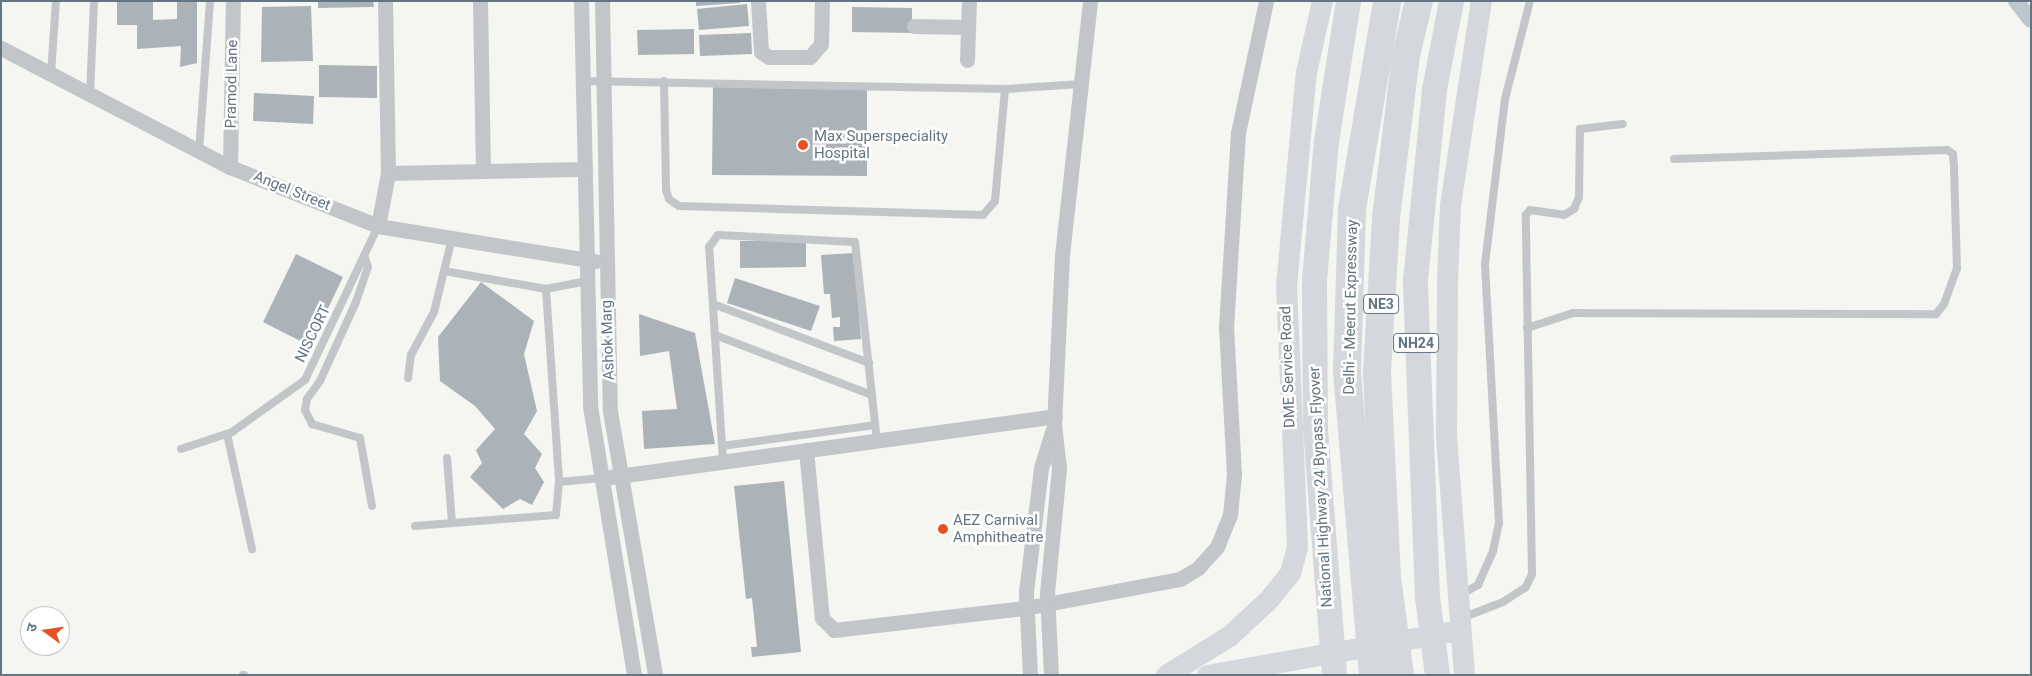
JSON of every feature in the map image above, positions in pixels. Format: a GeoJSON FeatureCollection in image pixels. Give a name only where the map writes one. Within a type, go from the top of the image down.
{"type":"FeatureCollection","features":[{"type":"Feature","properties":{"kind":"highway","name":"National Highway 24 Bypass Flyover"},"geometry":{"type":"LineString","coordinates":[[1334,675],[1315,428],[1314,280],[1326,141],[1348,1]]}},
{"type":"Feature","properties":{"kind":"highway","name":"Delhi - Meerut Expressway"},"geometry":{"type":"LineString","coordinates":[[1387,1],[1351,228],[1347,370],[1379,610],[1400,675]]}},
{"type":"Feature","properties":{"kind":"highway","name":"Delhi - Meerut Expressway"},"geometry":{"type":"LineString","coordinates":[[1373,675],[1379,610],[1377,370],[1386,218],[1406,55],[1418,1]]}},
{"type":"Feature","properties":{"kind":"highway"},"geometry":{"type":"LineString","coordinates":[[1441,53],[1451,1]]}},
{"type":"Feature","properties":{"kind":"highway"},"geometry":{"type":"LineString","coordinates":[[1441,53],[1461,1]]}},
{"type":"Feature","properties":{"kind":"highway","name":"NH24"},"geometry":{"type":"LineString","coordinates":[[1437,675],[1427,597],[1415,280],[1434,89],[1441,53]]}},
{"type":"Feature","properties":{"kind":"main road","name":"DME Service Road"},"geometry":{"type":"LineString","coordinates":[[1166,675],[1229,636],[1268,600],[1290,573],[1297,547],[1286,286],[1306,72],[1322,1]]}},
{"type":"Feature","properties":{"kind":"main road"},"geometry":{"type":"LineString","coordinates":[[1464,675],[1458,625],[1446,437],[1447,282],[1453,185],[1481,1]]}},
{"type":"Feature","properties":{"kind":"main road"},"geometry":{"type":"LineString","coordinates":[[1207,675],[1458,625]]}},
{"type":"Feature","properties":{"kind":"street","name":"Pramod Lane"},"geometry":{"type":"LineString","coordinates":[[230,167],[233,1]]}},
{"type":"Feature","properties":{"kind":"street"},"geometry":{"type":"LineString","coordinates":[[378,226],[388,172],[385,1]]}},
{"type":"Feature","properties":{"kind":"street"},"geometry":{"type":"LineString","coordinates":[[480,1],[483,171]]}},
{"type":"Feature","properties":{"kind":"street","name":"Ashok Marg"},"geometry":{"type":"LineString","coordinates":[[581,1],[590,406],[634,675]]}},
{"type":"Feature","properties":{"kind":"street","name":"Ashok Marg"},"geometry":{"type":"LineString","coordinates":[[602,1],[610,411],[655,675]]}},
{"type":"Feature","properties":{"kind":"street"},"geometry":{"type":"LineString","coordinates":[[758,1],[761,52],[769,56],[810,57],[821,44],[822,1]]}},
{"type":"Feature","properties":{"kind":"street"},"geometry":{"type":"LineString","coordinates":[[967,60],[969,1]]}},
{"type":"Feature","properties":{"kind":"street"},"geometry":{"type":"LineString","coordinates":[[1051,675],[1048,604],[1059,468],[1054,420],[1062,255],[1090,1]]}},
{"type":"Feature","properties":{"kind":"street"},"geometry":{"type":"LineString","coordinates":[[806,450],[822,618],[828,628],[1025,608],[1180,579],[1198,568],[1217,547],[1230,515],[1234,474],[1226,328],[1238,133],[1266,1]]}},
{"type":"Feature","properties":{"kind":"street"},"geometry":{"type":"LineString","coordinates":[[914,26],[968,27]]}},
{"type":"Feature","properties":{"kind":"street","name":"Angel Street"},"geometry":{"type":"LineString","coordinates":[[1,48],[230,167],[378,226],[606,263]]}},
{"type":"Feature","properties":{"kind":"street"},"geometry":{"type":"LineString","coordinates":[[388,172],[584,169]]}},
{"type":"Feature","properties":{"kind":"street"},"geometry":{"type":"LineString","coordinates":[[602,478],[723,462],[771,447],[806,450],[1054,420]]}},
{"type":"Feature","properties":{"kind":"street"},"geometry":{"type":"LineString","coordinates":[[1030,675],[1025,608],[1041,468],[1054,420]]}},
{"type":"Feature","properties":{"kind":"street"},"geometry":{"type":"LineString","coordinates":[[628,675],[632,655]]}},
{"type":"Feature","properties":{"kind":"street"},"geometry":{"type":"LineString","coordinates":[[653,658],[667,675]]}},
{"type":"Feature","properties":{"kind":"lane"},"geometry":{"type":"LineString","coordinates":[[51,74],[56,1]]}},
{"type":"Feature","properties":{"kind":"lane"},"geometry":{"type":"LineString","coordinates":[[90,94],[94,1]]}},
{"type":"Feature","properties":{"kind":"lane"},"geometry":{"type":"LineString","coordinates":[[199,151],[210,1]]}},
{"type":"Feature","properties":{"kind":"lane"},"geometry":{"type":"LineString","coordinates":[[1456,597],[1478,585],[1493,551],[1499,523],[1485,264],[1506,99],[1530,1]]}},
{"type":"Feature","properties":{"kind":"lane"},"geometry":{"type":"LineString","coordinates":[[583,82],[664,81],[1005,89],[1081,84]]}},
{"type":"Feature","properties":{"kind":"lane"},"geometry":{"type":"LineString","coordinates":[[664,81],[666,190],[668,199],[679,206],[983,215],[995,201],[1005,89]]}},
{"type":"Feature","properties":{"kind":"lane"},"geometry":{"type":"LineString","coordinates":[[1458,625],[1503,602],[1530,581],[1526,215],[1530,210],[1564,215],[1574,209],[1578,196],[1580,129],[1623,124]]}},
{"type":"Feature","properties":{"kind":"lane"},"geometry":{"type":"LineString","coordinates":[[1527,328],[1573,313],[1936,314],[1944,304],[1957,269],[1953,154],[1947,150],[1674,159]]}},
{"type":"Feature","properties":{"kind":"lane","name":"NISCORT"},"geometry":{"type":"LineString","coordinates":[[181,449],[227,434],[305,380],[334,325],[357,267],[365,258],[378,226]]}},
{"type":"Feature","properties":{"kind":"lane"},"geometry":{"type":"LineString","coordinates":[[723,462],[709,247],[718,235],[851,241],[858,247],[877,440]]}},
{"type":"Feature","properties":{"kind":"lane"},"geometry":{"type":"LineString","coordinates":[[408,378],[411,355],[430,325],[452,238]]}},
{"type":"Feature","properties":{"kind":"lane"},"geometry":{"type":"LineString","coordinates":[[365,258],[368,268],[356,302],[320,381],[306,400],[305,410],[312,424],[360,438],[372,506]]}},
{"type":"Feature","properties":{"kind":"lane"},"geometry":{"type":"LineString","coordinates":[[444,271],[546,289],[587,280]]}},
{"type":"Feature","properties":{"kind":"lane"},"geometry":{"type":"LineString","coordinates":[[415,526],[556,516],[559,482],[546,289]]}},
{"type":"Feature","properties":{"kind":"lane"},"geometry":{"type":"LineString","coordinates":[[713,304],[869,363]]}},
{"type":"Feature","properties":{"kind":"lane"},"geometry":{"type":"LineString","coordinates":[[715,335],[872,395]]}},
{"type":"Feature","properties":{"kind":"lane"},"geometry":{"type":"LineString","coordinates":[[722,446],[771,447],[875,425]]}},
{"type":"Feature","properties":{"kind":"lane"},"geometry":{"type":"LineString","coordinates":[[227,434],[252,549]]}},
{"type":"Feature","properties":{"kind":"lane"},"geometry":{"type":"LineString","coordinates":[[447,458],[452,523]]}},
{"type":"Feature","properties":{"kind":"lane"},"geometry":{"type":"LineString","coordinates":[[559,482],[602,478]]}},
{"type":"Feature","properties":{"kind":"building"},"geometry":{"type":"Polygon","coordinates":[[[117,1],[153,1],[153,20],[177,19],[177,1],[197,1],[197,63],[180,67],[181,46],[137,49],[137,25],[117,25],[117,1]]]}},
{"type":"Feature","properties":{"kind":"building"},"geometry":{"type":"Polygon","coordinates":[[[318,1],[373,1],[374,7],[318,8],[318,1]]]}},
{"type":"Feature","properties":{"kind":"building"},"geometry":{"type":"Polygon","coordinates":[[[696,1],[740,1],[740,3],[696,6],[696,1]]]}},
{"type":"Feature","properties":{"kind":"building"},"geometry":{"type":"Polygon","coordinates":[[[747,4],[749,26],[699,30],[697,9],[747,4]]]}},
{"type":"Feature","properties":{"kind":"building"},"geometry":{"type":"Polygon","coordinates":[[[311,6],[313,61],[261,62],[262,7],[311,6]]]}},
{"type":"Feature","properties":{"kind":"building"},"geometry":{"type":"Polygon","coordinates":[[[852,7],[912,8],[912,33],[852,32],[852,7]]]}},
{"type":"Feature","properties":{"kind":"building"},"geometry":{"type":"Polygon","coordinates":[[[694,29],[694,54],[638,55],[637,30],[694,29]]]}},
{"type":"Feature","properties":{"kind":"building"},"geometry":{"type":"Polygon","coordinates":[[[751,33],[752,54],[700,56],[699,35],[751,33]]]}},
{"type":"Feature","properties":{"kind":"building"},"geometry":{"type":"Polygon","coordinates":[[[319,65],[377,66],[377,98],[319,97],[319,65]]]}},
{"type":"Feature","properties":{"kind":"building"},"geometry":{"type":"Polygon","coordinates":[[[713,87],[867,88],[867,176],[712,175],[713,87]]]}},
{"type":"Feature","properties":{"kind":"building"},"geometry":{"type":"Polygon","coordinates":[[[254,93],[314,96],[313,124],[253,121],[254,93]]]}},
{"type":"Feature","properties":{"kind":"building"},"geometry":{"type":"Polygon","coordinates":[[[740,241],[806,241],[806,267],[740,268],[740,241]]]}},
{"type":"Feature","properties":{"kind":"building"},"geometry":{"type":"Polygon","coordinates":[[[854,253],[861,339],[834,341],[833,327],[840,327],[840,317],[832,318],[830,294],[824,294],[821,255],[854,253]]]}},
{"type":"Feature","properties":{"kind":"building"},"geometry":{"type":"Polygon","coordinates":[[[296,254],[343,277],[310,346],[263,322],[296,254]]]}},
{"type":"Feature","properties":{"kind":"building"},"geometry":{"type":"Polygon","coordinates":[[[735,278],[820,306],[811,331],[727,303],[735,278]]]}},
{"type":"Feature","properties":{"kind":"building"},"geometry":{"type":"Polygon","coordinates":[[[481,282],[534,321],[524,354],[537,411],[524,434],[542,454],[535,468],[544,482],[532,505],[520,499],[503,509],[470,477],[482,463],[476,450],[495,429],[475,406],[440,381],[438,337],[481,282]]]}},
{"type":"Feature","properties":{"kind":"building"},"geometry":{"type":"Polygon","coordinates":[[[639,314],[695,333],[715,444],[644,449],[642,411],[677,409],[669,351],[640,356],[639,314]]]}},
{"type":"Feature","properties":{"kind":"building"},"geometry":{"type":"Polygon","coordinates":[[[784,481],[801,652],[752,657],[751,647],[757,647],[752,598],[746,599],[734,486],[784,481]]]}},
{"type":"Feature","properties":{"kind":"waterway"},"geometry":{"type":"LineString","coordinates":[[2016,1],[2031,20]]}},
{"type":"Feature","properties":{"kind":"place","name":"Max Superspeciality Hospital"},"geometry":{"type":"Point","coordinates":[803,145]}},
{"type":"Feature","properties":{"kind":"place","name":"AEZ Carnival Amphitheatre"},"geometry":{"type":"Point","coordinates":[943,529]}}]}
